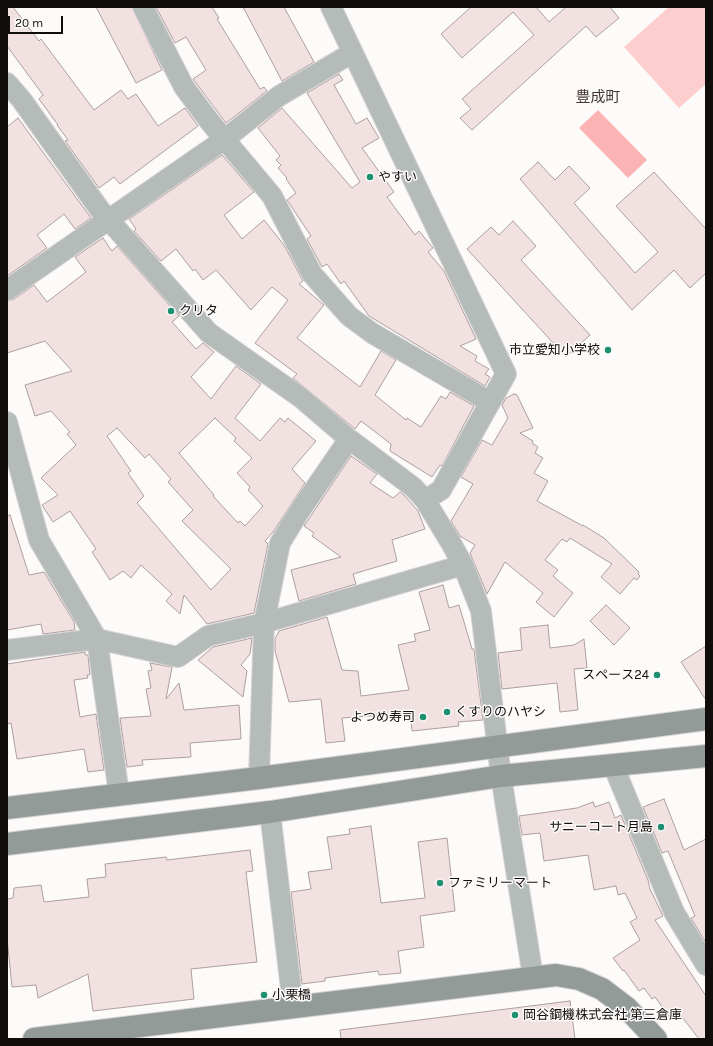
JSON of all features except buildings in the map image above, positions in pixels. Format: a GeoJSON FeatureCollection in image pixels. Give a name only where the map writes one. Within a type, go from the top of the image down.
{"type":"FeatureCollection","features":[{"type":"Feature","properties":{"kind":"street"},"geometry":{"type":"LineString","coordinates":[[143,7],[184,87],[272,196],[312,274],[349,316],[372,333],[490,402]]}},
{"type":"Feature","properties":{"kind":"street"},"geometry":{"type":"LineString","coordinates":[[331,7],[506,374],[441,490],[425,500]]}},
{"type":"Feature","properties":{"kind":"street"},"geometry":{"type":"LineString","coordinates":[[7,290],[225,139],[279,96],[352,53]]}},
{"type":"Feature","properties":{"kind":"street"},"geometry":{"type":"LineString","coordinates":[[7,83],[108,221],[208,333],[300,397],[349,439],[413,487],[425,500],[463,565],[481,611],[501,776],[533,977]]}},
{"type":"Feature","properties":{"kind":"street"},"geometry":{"type":"LineString","coordinates":[[7,422],[39,540],[97,638],[119,794]]}},
{"type":"Feature","properties":{"kind":"street"},"geometry":{"type":"LineString","coordinates":[[259,778],[264,623],[280,543],[299,512],[349,439]]}},
{"type":"Feature","properties":{"kind":"street"},"geometry":{"type":"LineString","coordinates":[[7,650],[97,638],[178,657],[208,636],[264,623],[463,565]]}},
{"type":"Feature","properties":{"kind":"street"},"geometry":{"type":"LineString","coordinates":[[7,808],[259,778],[498,745],[706,719]]}},
{"type":"Feature","properties":{"kind":"street"},"geometry":{"type":"LineString","coordinates":[[7,844],[270,812],[501,776],[706,756]]}},
{"type":"Feature","properties":{"kind":"street"},"geometry":{"type":"LineString","coordinates":[[613,765],[674,912],[706,964]]}},
{"type":"Feature","properties":{"kind":"street"},"geometry":{"type":"LineString","coordinates":[[270,812],[293,1006]]}},
{"type":"Feature","properties":{"kind":"street"},"geometry":{"type":"LineString","coordinates":[[34,1039],[293,1006],[556,975],[580,979],[602,989],[627,1008],[656,1039]]}},
{"type":"Feature","properties":{"kind":"shaded area"},"geometry":{"type":"Polygon","coordinates":[[[669,7],[706,7],[706,84],[679,108],[624,47],[669,7]]]}},
{"type":"Feature","properties":{"kind":"shaded area"},"geometry":{"type":"Polygon","coordinates":[[[598,110],[647,160],[628,178],[579,128],[598,110]]]}},
{"type":"Feature","properties":{"kind":"place","name":"やすい"},"geometry":{"type":"Point","coordinates":[370,177]}},
{"type":"Feature","properties":{"kind":"place","name":"クリタ"},"geometry":{"type":"Point","coordinates":[171,311]}},
{"type":"Feature","properties":{"kind":"place","name":"市立愛知小学校"},"geometry":{"type":"Point","coordinates":[608,350]}},
{"type":"Feature","properties":{"kind":"place","name":"スペース24"},"geometry":{"type":"Point","coordinates":[657,675]}},
{"type":"Feature","properties":{"kind":"place","name":"くすりのハヤシ"},"geometry":{"type":"Point","coordinates":[447,712]}},
{"type":"Feature","properties":{"kind":"place","name":"よつめ寿司"},"geometry":{"type":"Point","coordinates":[423,717]}},
{"type":"Feature","properties":{"kind":"place","name":"サニーコート月島"},"geometry":{"type":"Point","coordinates":[661,827]}},
{"type":"Feature","properties":{"kind":"place","name":"ファミリーマート"},"geometry":{"type":"Point","coordinates":[440,883]}},
{"type":"Feature","properties":{"kind":"place","name":"小栗橋"},"geometry":{"type":"Point","coordinates":[264,995]}},
{"type":"Feature","properties":{"kind":"place","name":"岡谷鋼機株式会社 第三倉庫"},"geometry":{"type":"Point","coordinates":[515,1015]}},
{"type":"Feature","properties":{"kind":"district","name":"豊成町"},"geometry":{"type":"Point","coordinates":[598,98]}}]}
